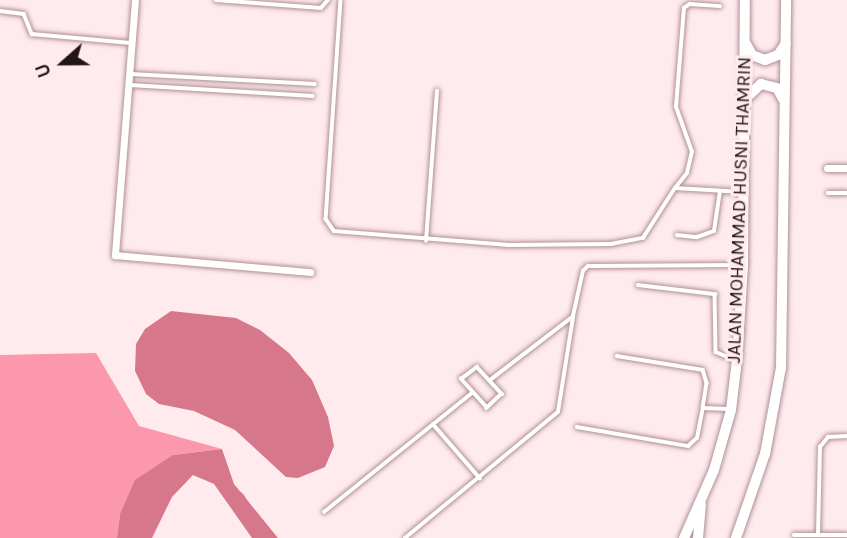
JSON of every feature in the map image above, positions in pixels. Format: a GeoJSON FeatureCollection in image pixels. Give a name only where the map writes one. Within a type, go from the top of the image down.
{"type":"FeatureCollection","features":[{"type":"Feature","properties":{"kind":"street"},"geometry":{"type":"LineString","coordinates":[[135,0],[115,256],[310,272]]}},
{"type":"Feature","properties":{"kind":"street","name":"JALAN MOHAMMAD HUSNI THAMRIN"},"geometry":{"type":"LineString","coordinates":[[684,538],[701,502],[731,410],[737,360],[743,265],[745,0]]}},
{"type":"Feature","properties":{"kind":"street"},"geometry":{"type":"LineString","coordinates":[[736,538],[765,454],[781,368],[786,0]]}},
{"type":"Feature","properties":{"kind":"street"},"geometry":{"type":"LineString","coordinates":[[746,43],[752,55],[765,60],[778,55],[786,42]]}},
{"type":"Feature","properties":{"kind":"street"},"geometry":{"type":"LineString","coordinates":[[745,102],[753,88],[769,84],[782,95],[785,103]]}},
{"type":"Feature","properties":{"kind":"street"},"geometry":{"type":"LineString","coordinates":[[827,168],[847,168]]}},
{"type":"Feature","properties":{"kind":"street"},"geometry":{"type":"LineString","coordinates":[[698,538],[701,502]]}},
{"type":"Feature","properties":{"kind":"lane"},"geometry":{"type":"LineString","coordinates":[[216,0],[321,8],[328,0]]}},
{"type":"Feature","properties":{"kind":"lane"},"geometry":{"type":"LineString","coordinates":[[341,0],[327,224],[339,233],[426,241],[583,246],[635,241],[647,234],[687,173],[692,152],[676,107],[684,8],[690,2],[720,6]]}},
{"type":"Feature","properties":{"kind":"lane"},"geometry":{"type":"LineString","coordinates":[[0,11],[24,14],[32,34],[131,43]]}},
{"type":"Feature","properties":{"kind":"lane"},"geometry":{"type":"LineString","coordinates":[[129,74],[315,84]]}},
{"type":"Feature","properties":{"kind":"lane"},"geometry":{"type":"LineString","coordinates":[[128,85],[313,96]]}},
{"type":"Feature","properties":{"kind":"lane"},"geometry":{"type":"LineString","coordinates":[[426,241],[437,91]]}},
{"type":"Feature","properties":{"kind":"lane"},"geometry":{"type":"LineString","coordinates":[[675,188],[743,192]]}},
{"type":"Feature","properties":{"kind":"lane"},"geometry":{"type":"LineString","coordinates":[[677,235],[697,237],[714,231],[720,191]]}},
{"type":"Feature","properties":{"kind":"lane"},"geometry":{"type":"LineString","coordinates":[[828,193],[847,193]]}},
{"type":"Feature","properties":{"kind":"lane"},"geometry":{"type":"LineString","coordinates":[[405,538],[558,412],[573,317],[583,271],[589,266],[743,265]]}},
{"type":"Feature","properties":{"kind":"lane"},"geometry":{"type":"LineString","coordinates":[[638,285],[713,293],[718,301],[716,352],[737,360]]}},
{"type":"Feature","properties":{"kind":"lane"},"geometry":{"type":"LineString","coordinates":[[491,380],[573,317]]}},
{"type":"Feature","properties":{"kind":"lane"},"geometry":{"type":"LineString","coordinates":[[577,427],[688,446],[696,438],[707,379],[703,370],[617,356]]}},
{"type":"Feature","properties":{"kind":"lane"},"geometry":{"type":"LineString","coordinates":[[475,367],[491,380],[502,396],[487,408],[471,394],[461,379],[475,367]]}},
{"type":"Feature","properties":{"kind":"lane"},"geometry":{"type":"LineString","coordinates":[[324,512],[471,394]]}},
{"type":"Feature","properties":{"kind":"lane"},"geometry":{"type":"LineString","coordinates":[[703,408],[731,410]]}},
{"type":"Feature","properties":{"kind":"lane"},"geometry":{"type":"LineString","coordinates":[[433,424],[480,478]]}},
{"type":"Feature","properties":{"kind":"lane"},"geometry":{"type":"LineString","coordinates":[[818,535],[820,447],[828,437],[847,436]]}},
{"type":"Feature","properties":{"kind":"lane"},"geometry":{"type":"LineString","coordinates":[[794,535],[847,535]]}},
{"type":"Feature","properties":{"kind":"shaded area"},"geometry":{"type":"Polygon","coordinates":[[[171,311],[236,318],[260,330],[289,353],[312,380],[328,417],[334,446],[325,467],[298,478],[286,477],[235,430],[194,411],[159,404],[146,394],[135,371],[136,344],[145,329],[171,311]]]}},
{"type":"Feature","properties":{"kind":"shaded area"},"geometry":{"type":"Polygon","coordinates":[[[96,353],[139,426],[222,449],[173,455],[120,514],[117,538],[0,538],[0,355],[96,353]]]}},
{"type":"Feature","properties":{"kind":"shaded area"},"geometry":{"type":"Polygon","coordinates":[[[222,449],[234,484],[278,538],[252,538],[214,484],[193,475],[172,497],[152,538],[117,538],[120,514],[135,480],[173,455],[222,449]]]}},
{"type":"Feature","properties":{"kind":"waterway"},"geometry":{"type":"LineString","coordinates":[[237,499],[262,538]]}}]}
